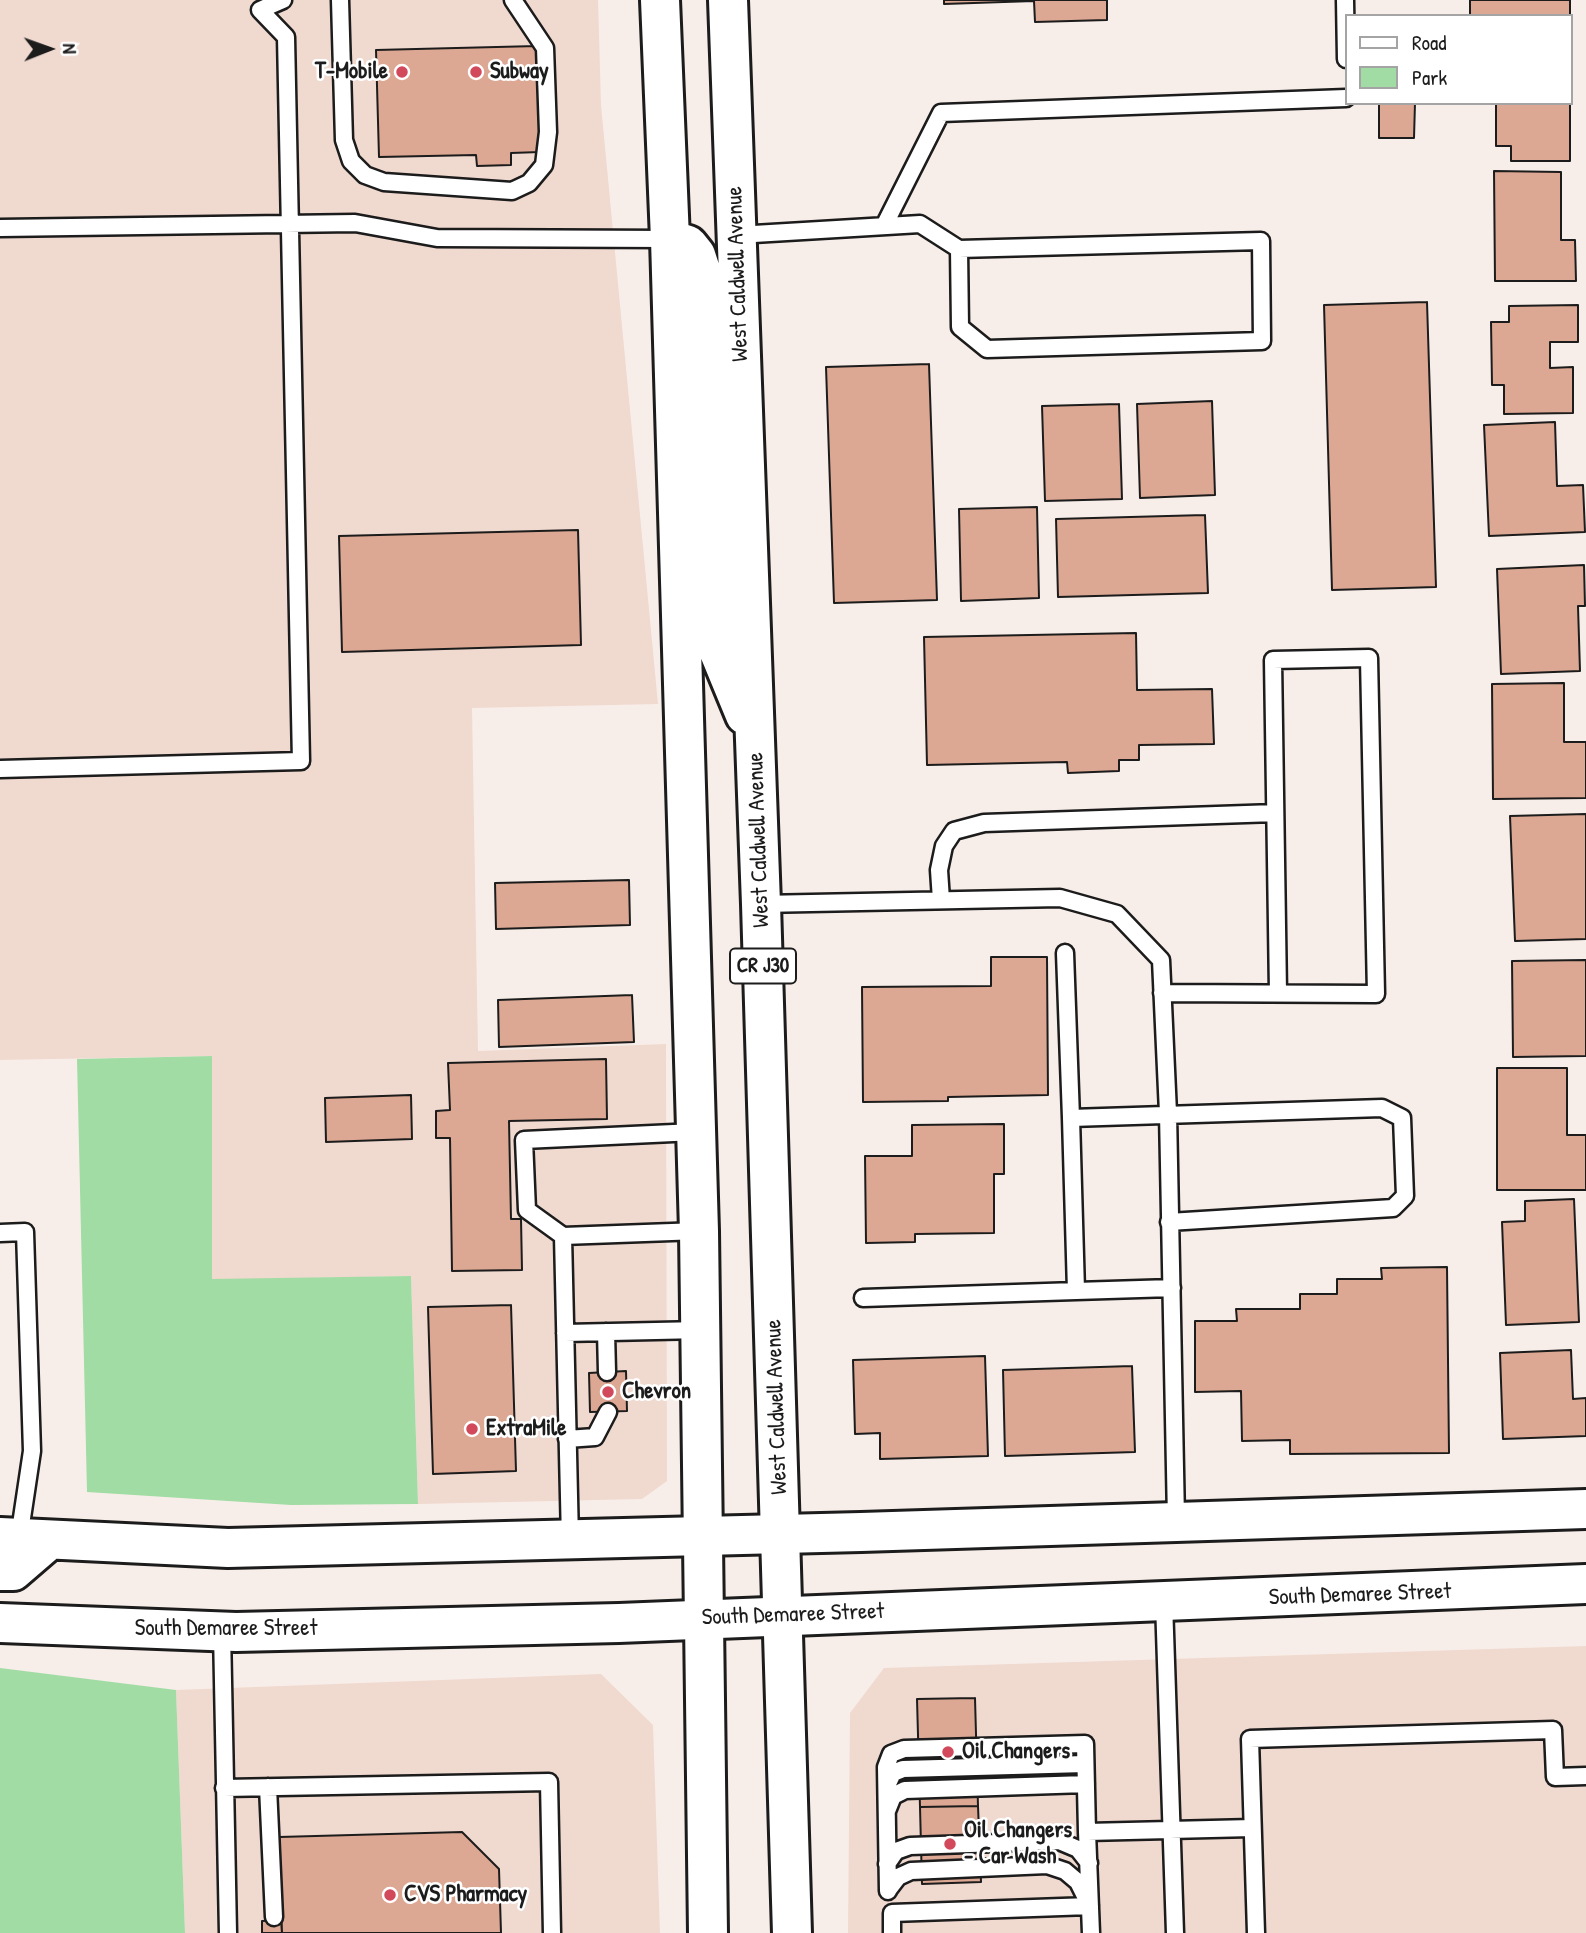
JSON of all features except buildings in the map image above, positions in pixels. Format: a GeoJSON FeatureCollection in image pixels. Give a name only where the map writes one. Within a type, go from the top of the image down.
{"type":"FeatureCollection","features":[{"type":"Feature","properties":{"kind":"main road"},"geometry":{"type":"LineString","coordinates":[[660,0],[670,239],[699,1231],[708,1933]]}},
{"type":"Feature","properties":{"kind":"main road","name":"West Caldwell Avenue"},"geometry":{"type":"LineString","coordinates":[[728,0],[756,741],[792,1933]]}},
{"type":"Feature","properties":{"kind":"main road"},"geometry":{"type":"LineString","coordinates":[[670,239],[688,246],[696,255],[706,286],[719,652],[756,741]]}},
{"type":"Feature","properties":{"kind":"main road"},"geometry":{"type":"LineString","coordinates":[[0,1571],[13,1571],[23,1538],[228,1548],[1586,1509]]}},
{"type":"Feature","properties":{"kind":"main road","name":"South Demaree Street"},"geometry":{"type":"LineString","coordinates":[[0,1623],[222,1632],[703,1619],[1586,1584]]}},
{"type":"Feature","properties":{"kind":"lane"},"geometry":{"type":"LineString","coordinates":[[255,5],[283,0]]}},
{"type":"Feature","properties":{"kind":"lane"},"geometry":{"type":"LineString","coordinates":[[340,0],[344,141],[351,161],[365,175],[384,182],[512,191],[529,184],[544,165],[548,132],[545,48],[513,0]]}},
{"type":"Feature","properties":{"kind":"lane"},"geometry":{"type":"LineString","coordinates":[[0,769],[301,761],[286,37],[255,5]]}},
{"type":"Feature","properties":{"kind":"lane"},"geometry":{"type":"LineString","coordinates":[[884,226],[941,113],[1344,99]]}},
{"type":"Feature","properties":{"kind":"lane"},"geometry":{"type":"LineString","coordinates":[[0,228],[355,223],[437,238],[670,239]]}},
{"type":"Feature","properties":{"kind":"lane"},"geometry":{"type":"LineString","coordinates":[[737,235],[920,224],[958,249],[1261,241],[1262,341],[987,349],[960,327],[958,249]]}},
{"type":"Feature","properties":{"kind":"lane"},"geometry":{"type":"LineString","coordinates":[[1162,993],[1376,994],[1369,658],[1273,660],[1278,993]]}},
{"type":"Feature","properties":{"kind":"lane"},"geometry":{"type":"LineString","coordinates":[[941,900],[939,870],[944,846],[954,831],[984,823],[1275,813]]}},
{"type":"Feature","properties":{"kind":"lane"},"geometry":{"type":"LineString","coordinates":[[761,904],[1060,898],[1117,914],[1161,960],[1168,1113],[1176,1520]]}},
{"type":"Feature","properties":{"kind":"lane"},"geometry":{"type":"LineString","coordinates":[[1065,953],[1076,1291]]}},
{"type":"Feature","properties":{"kind":"lane"},"geometry":{"type":"LineString","coordinates":[[1071,1118],[1382,1108],[1402,1118],[1405,1196],[1393,1208],[1169,1222]]}},
{"type":"Feature","properties":{"kind":"lane"},"geometry":{"type":"LineString","coordinates":[[695,1132],[524,1140],[527,1210],[563,1236],[699,1231]]}},
{"type":"Feature","properties":{"kind":"lane"},"geometry":{"type":"LineString","coordinates":[[0,1233],[25,1232],[32,1451],[23,1538]]}},
{"type":"Feature","properties":{"kind":"lane"},"geometry":{"type":"LineString","coordinates":[[563,1236],[570,1540]]}},
{"type":"Feature","properties":{"kind":"lane"},"geometry":{"type":"LineString","coordinates":[[863,1298],[1172,1288]]}},
{"type":"Feature","properties":{"kind":"lane"},"geometry":{"type":"LineString","coordinates":[[565,1333],[701,1330]]}},
{"type":"Feature","properties":{"kind":"lane"},"geometry":{"type":"LineString","coordinates":[[606,1332],[607,1372]]}},
{"type":"Feature","properties":{"kind":"lane"},"geometry":{"type":"LineString","coordinates":[[567,1439],[595,1437],[608,1412]]}},
{"type":"Feature","properties":{"kind":"lane"},"geometry":{"type":"LineString","coordinates":[[1164,1602],[1175,1933]]}},
{"type":"Feature","properties":{"kind":"lane"},"geometry":{"type":"LineString","coordinates":[[222,1632],[228,1933]]}},
{"type":"Feature","properties":{"kind":"lane"},"geometry":{"type":"LineString","coordinates":[[1256,1933],[1250,1739],[1553,1730],[1555,1777],[1586,1776]]}},
{"type":"Feature","properties":{"kind":"lane"},"geometry":{"type":"LineString","coordinates":[[892,1933],[887,1864],[886,1767],[891,1754],[904,1749],[1085,1744],[1091,1933]]}},
{"type":"Feature","properties":{"kind":"lane"},"geometry":{"type":"LineString","coordinates":[[887,1787],[893,1773],[903,1769],[1085,1764]]}},
{"type":"Feature","properties":{"kind":"lane"},"geometry":{"type":"LineString","coordinates":[[224,1788],[549,1782],[552,1933]]}},
{"type":"Feature","properties":{"kind":"lane"},"geometry":{"type":"LineString","coordinates":[[887,1812],[893,1796],[905,1790],[1086,1784]]}},
{"type":"Feature","properties":{"kind":"lane"},"geometry":{"type":"LineString","coordinates":[[268,1787],[274,1917]]}},
{"type":"Feature","properties":{"kind":"lane"},"geometry":{"type":"LineString","coordinates":[[1087,1832],[1252,1828]]}},
{"type":"Feature","properties":{"kind":"lane"},"geometry":{"type":"LineString","coordinates":[[887,1864],[896,1852],[910,1846],[1059,1841],[1078,1849],[1089,1863]]}},
{"type":"Feature","properties":{"kind":"lane"},"geometry":{"type":"LineString","coordinates":[[888,1890],[898,1877],[911,1871],[1047,1865],[1065,1871],[1079,1882],[1090,1906]]}},
{"type":"Feature","properties":{"kind":"lane"},"geometry":{"type":"LineString","coordinates":[[892,1913],[1090,1906]]}},
{"type":"Feature","properties":{"kind":"shaded area"},"geometry":{"type":"Polygon","coordinates":[[[0,0],[598,0],[601,105],[658,704],[472,708],[478,1051],[666,1044],[667,1481],[642,1499],[418,1504],[411,1276],[212,1280],[211,1056],[0,1060],[0,0]]]}},
{"type":"Feature","properties":{"kind":"shaded area"},"geometry":{"type":"Polygon","coordinates":[[[1586,1646],[1586,1933],[848,1933],[850,1713],[884,1668],[1586,1646]]]}},
{"type":"Feature","properties":{"kind":"shaded area"},"geometry":{"type":"Polygon","coordinates":[[[601,1674],[653,1725],[660,1933],[185,1933],[176,1690],[601,1674]]]}},
{"type":"Feature","properties":{"kind":"green space"},"geometry":{"type":"Polygon","coordinates":[[[212,1056],[212,1279],[411,1276],[418,1504],[291,1505],[87,1492],[77,1059],[212,1056]]]}},
{"type":"Feature","properties":{"kind":"green space"},"geometry":{"type":"Polygon","coordinates":[[[0,1668],[176,1690],[185,1933],[0,1933],[0,1668]]]}},
{"type":"Feature","properties":{"kind":"place","name":"T-Mobile"},"geometry":{"type":"Point","coordinates":[402,72]}},
{"type":"Feature","properties":{"kind":"place","name":"Subway"},"geometry":{"type":"Point","coordinates":[476,72]}},
{"type":"Feature","properties":{"kind":"place","name":"Chevron"},"geometry":{"type":"Point","coordinates":[608,1392]}},
{"type":"Feature","properties":{"kind":"place","name":"ExtraMile"},"geometry":{"type":"Point","coordinates":[472,1429]}},
{"type":"Feature","properties":{"kind":"place","name":"Oil Changers"},"geometry":{"type":"Point","coordinates":[948,1752]}},
{"type":"Feature","properties":{"kind":"place","name":"Oil Changers - Car Wash"},"geometry":{"type":"Point","coordinates":[950,1844]}},
{"type":"Feature","properties":{"kind":"place","name":"CVS Pharmacy"},"geometry":{"type":"Point","coordinates":[390,1895]}}]}
